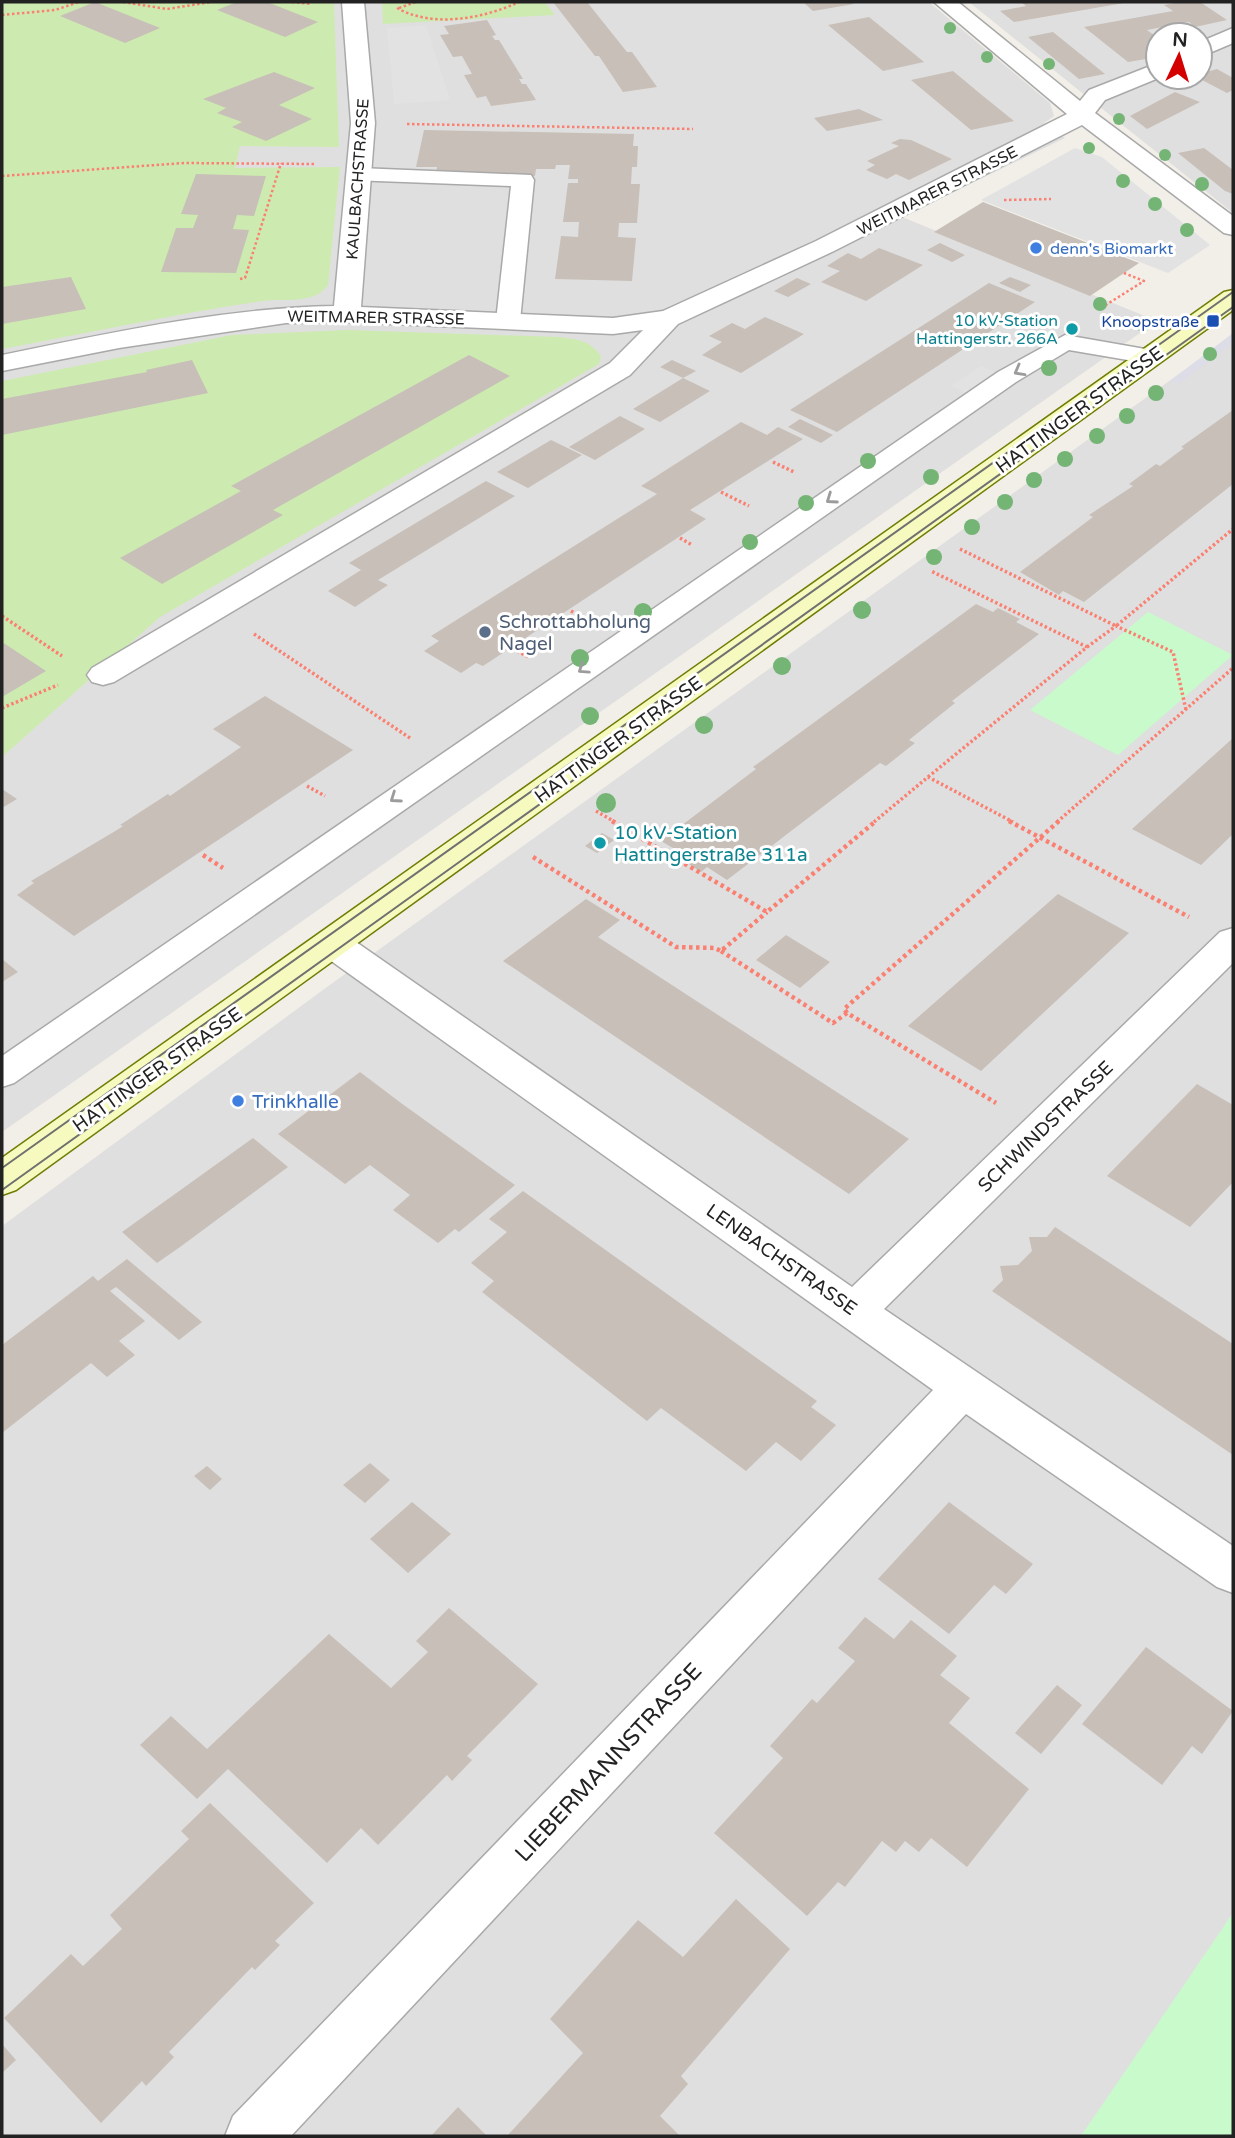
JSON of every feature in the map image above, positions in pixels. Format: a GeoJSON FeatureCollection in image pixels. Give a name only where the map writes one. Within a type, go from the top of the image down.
{"type":"FeatureCollection","features":[{"type":"Feature","properties":{"kind":"main road","name":"HATTINGER STRASSE"},"geometry":{"type":"LineString","coordinates":[[2,1179],[1233,298]]}},
{"type":"Feature","properties":{"kind":"street"},"geometry":{"type":"LineString","coordinates":[[944,2],[1082,114],[1233,228]]}},
{"type":"Feature","properties":{"kind":"street","name":"KAULBACHSTRASSE"},"geometry":{"type":"LineString","coordinates":[[347,314],[363,123],[354,6]]}},
{"type":"Feature","properties":{"kind":"street"},"geometry":{"type":"LineString","coordinates":[[1214,44],[1233,35]]}},
{"type":"Feature","properties":{"kind":"street","name":"WEITMARER STRASSE"},"geometry":{"type":"LineString","coordinates":[[2,363],[228,322],[286,315],[347,314],[613,326],[669,318],[836,241],[1062,128],[1082,114],[1097,95],[1144,76]]}},
{"type":"Feature","properties":{"kind":"street","name":"WEITMARER STRASSE"},"geometry":{"type":"LineString","coordinates":[[103,675],[620,369],[669,318]]}},
{"type":"Feature","properties":{"kind":"street","name":"SCHWINDSTRASSE"},"geometry":{"type":"LineString","coordinates":[[856,1310],[1233,941]]}},
{"type":"Feature","properties":{"kind":"street","name":"LENBACHSTRASSE"},"geometry":{"type":"LineString","coordinates":[[333,944],[856,1310],[963,1388],[1233,1572]]}},
{"type":"Feature","properties":{"kind":"street","name":"LIEBERMANNSTRASSE"},"geometry":{"type":"LineString","coordinates":[[253,2136],[963,1388]]}},
{"type":"Feature","properties":{"kind":"lane"},"geometry":{"type":"LineString","coordinates":[[359,170],[523,180],[508,321]]}},
{"type":"Feature","properties":{"kind":"lane"},"geometry":{"type":"LineString","coordinates":[[2,1074],[1007,377],[1065,342],[1151,357]]}},
{"type":"Feature","properties":{"kind":"path"},"geometry":{"type":"LineString","coordinates":[[2,15],[45,11],[79,2]]}},
{"type":"Feature","properties":{"kind":"path"},"geometry":{"type":"LineString","coordinates":[[123,2],[139,9],[172,8],[211,2]]}},
{"type":"Feature","properties":{"kind":"path"},"geometry":{"type":"LineString","coordinates":[[354,6],[398,8],[416,2]]}},
{"type":"Feature","properties":{"kind":"path"},"geometry":{"type":"LineString","coordinates":[[398,8],[419,19],[433,19],[506,10],[519,2]]}},
{"type":"Feature","properties":{"kind":"path"},"geometry":{"type":"LineString","coordinates":[[363,123],[693,129]]}},
{"type":"Feature","properties":{"kind":"path"},"geometry":{"type":"LineString","coordinates":[[2,176],[184,163],[281,163],[359,170]]}},
{"type":"Feature","properties":{"kind":"path"},"geometry":{"type":"LineString","coordinates":[[228,322],[218,288],[245,278],[281,163]]}},
{"type":"Feature","properties":{"kind":"path"},"geometry":{"type":"LineString","coordinates":[[1065,342],[1088,327],[1087,316],[1144,281],[1124,273]]}},
{"type":"Feature","properties":{"kind":"path"},"geometry":{"type":"LineString","coordinates":[[721,951],[928,777],[1233,529]]}},
{"type":"Feature","properties":{"kind":"path"},"geometry":{"type":"LineString","coordinates":[[960,549],[1173,652],[1186,710]]}},
{"type":"Feature","properties":{"kind":"path"},"geometry":{"type":"LineString","coordinates":[[931,571],[1087,648]]}},
{"type":"Feature","properties":{"kind":"path"},"geometry":{"type":"LineString","coordinates":[[216,608],[447,763]]}},
{"type":"Feature","properties":{"kind":"path"},"geometry":{"type":"LineString","coordinates":[[2,616],[65,658],[103,675]]}},
{"type":"Feature","properties":{"kind":"path"},"geometry":{"type":"LineString","coordinates":[[1041,1131],[844,1009],[1233,668]]}},
{"type":"Feature","properties":{"kind":"path"},"geometry":{"type":"LineString","coordinates":[[2,708],[58,684],[103,675]]}},
{"type":"Feature","properties":{"kind":"path"},"geometry":{"type":"LineString","coordinates":[[928,777],[1197,921]]}},
{"type":"Feature","properties":{"kind":"path"},"geometry":{"type":"LineString","coordinates":[[596,810],[767,912]]}},
{"type":"Feature","properties":{"kind":"path"},"geometry":{"type":"LineString","coordinates":[[533,857],[676,947],[715,948],[833,1023],[847,1013]]}},
{"type":"Feature","properties":{"kind":"shaded area"},"geometry":{"type":"Polygon","coordinates":[[[2,2],[929,2],[1050,103],[1054,116],[1044,123],[1065,138],[902,217],[1157,321],[2,1132],[2,2]]]}},
{"type":"Feature","properties":{"kind":"shaded area"},"geometry":{"type":"Polygon","coordinates":[[[969,2],[1233,2],[1233,213],[969,2]]]}},
{"type":"Feature","properties":{"kind":"shaded area"},"geometry":{"type":"Polygon","coordinates":[[[426,25],[450,100],[394,104],[387,28],[426,25]]]}},
{"type":"Feature","properties":{"kind":"shaded area"},"geometry":{"type":"Polygon","coordinates":[[[1075,148],[1102,157],[1210,245],[1168,273],[981,200],[1075,148]]]}},
{"type":"Feature","properties":{"kind":"shaded area","name":"Knoopstraße"},"geometry":{"type":"Polygon","coordinates":[[[1233,333],[1233,343],[1179,384],[1170,381],[1233,333]]]}},
{"type":"Feature","properties":{"kind":"shaded area"},"geometry":{"type":"Polygon","coordinates":[[[1233,335],[1233,1913],[1137,2056],[1081,2136],[2,2136],[2,1226],[327,987],[1233,335]]]}},
{"type":"Feature","properties":{"kind":"shaded area"},"geometry":{"type":"Polygon","coordinates":[[[981,366],[1007,377],[978,398],[951,386],[981,366]]]}},
{"type":"Feature","properties":{"kind":"green space"},"geometry":{"type":"Polygon","coordinates":[[[2,2],[334,2],[339,147],[240,146],[235,168],[340,167],[328,285],[315,296],[307,298],[230,306],[2,349],[2,2]]]}},
{"type":"Feature","properties":{"kind":"green space"},"geometry":{"type":"Polygon","coordinates":[[[382,2],[545,2],[555,15],[383,24],[382,2]]]}},
{"type":"Feature","properties":{"kind":"green space"},"geometry":{"type":"Polygon","coordinates":[[[348,330],[558,337],[587,343],[601,356],[599,364],[160,617],[2,757],[2,381],[232,335],[348,330]]]}},
{"type":"Feature","properties":{"kind":"green space"},"geometry":{"type":"Polygon","coordinates":[[[1148,612],[1233,655],[1118,755],[1030,710],[1148,612]]]}},
{"type":"Feature","properties":{"kind":"green space"},"geometry":{"type":"Polygon","coordinates":[[[1233,1913],[1233,2136],[1081,2136],[1233,1913]]]}},
{"type":"Feature","properties":{"kind":"building"},"geometry":{"type":"Polygon","coordinates":[[[95,2],[160,28],[125,43],[60,16],[95,2]]]}},
{"type":"Feature","properties":{"kind":"building"},"geometry":{"type":"Polygon","coordinates":[[[237,2],[267,2],[318,22],[285,37],[217,10],[237,2]]]}},
{"type":"Feature","properties":{"kind":"building"},"geometry":{"type":"Polygon","coordinates":[[[553,2],[587,2],[627,52],[632,52],[657,87],[623,92],[599,56],[595,56],[553,2]]]}},
{"type":"Feature","properties":{"kind":"building"},"geometry":{"type":"Polygon","coordinates":[[[803,2],[851,2],[854,4],[813,11],[803,2]]]}},
{"type":"Feature","properties":{"kind":"building"},"geometry":{"type":"Polygon","coordinates":[[[1021,2],[1124,3],[1014,22],[1000,11],[1026,6],[1021,2]]]}},
{"type":"Feature","properties":{"kind":"building"},"geometry":{"type":"Polygon","coordinates":[[[1200,2],[1227,20],[1214,23],[1144,21],[1144,59],[1128,62],[1084,27],[1173,11],[1164,5],[1200,2]]]}},
{"type":"Feature","properties":{"kind":"building"},"geometry":{"type":"Polygon","coordinates":[[[869,17],[924,62],[883,71],[828,25],[869,17]]]}},
{"type":"Feature","properties":{"kind":"building"},"geometry":{"type":"Polygon","coordinates":[[[487,20],[496,35],[492,36],[499,40],[523,79],[519,79],[522,84],[526,84],[536,100],[491,106],[486,96],[477,98],[464,75],[472,74],[462,56],[453,57],[440,35],[449,34],[444,26],[487,20]]]}},
{"type":"Feature","properties":{"kind":"building"},"geometry":{"type":"Polygon","coordinates":[[[1053,32],[1105,74],[1079,79],[1028,37],[1053,32]]]}},
{"type":"Feature","properties":{"kind":"building"},"geometry":{"type":"Polygon","coordinates":[[[1214,70],[1233,78],[1233,90],[1227,93],[1214,86],[1214,70]]]}},
{"type":"Feature","properties":{"kind":"building"},"geometry":{"type":"Polygon","coordinates":[[[953,71],[1014,121],[971,130],[911,80],[953,71]]]}},
{"type":"Feature","properties":{"kind":"building"},"geometry":{"type":"Polygon","coordinates":[[[274,72],[315,88],[279,105],[312,119],[266,141],[232,127],[242,122],[217,113],[226,108],[203,99],[274,72]]]}},
{"type":"Feature","properties":{"kind":"building"},"geometry":{"type":"Polygon","coordinates":[[[1175,92],[1200,102],[1147,129],[1130,116],[1175,92]]]}},
{"type":"Feature","properties":{"kind":"building"},"geometry":{"type":"Polygon","coordinates":[[[859,109],[883,120],[827,131],[814,118],[859,109]]]}},
{"type":"Feature","properties":{"kind":"building"},"geometry":{"type":"Polygon","coordinates":[[[424,130],[634,134],[633,146],[638,146],[637,167],[632,167],[631,184],[640,184],[637,223],[619,223],[618,237],[636,238],[632,281],[555,279],[561,236],[578,237],[579,222],[563,222],[568,183],[578,183],[578,179],[568,179],[570,165],[556,165],[555,169],[536,169],[535,176],[436,174],[437,167],[416,167],[424,130]]]}},
{"type":"Feature","properties":{"kind":"building"},"geometry":{"type":"Polygon","coordinates":[[[900,139],[911,140],[952,159],[909,180],[896,174],[887,179],[866,170],[875,165],[867,161],[899,146],[891,143],[900,139]]]}},
{"type":"Feature","properties":{"kind":"building"},"geometry":{"type":"Polygon","coordinates":[[[1204,148],[1233,170],[1233,194],[1225,191],[1178,153],[1204,148]]]}},
{"type":"Feature","properties":{"kind":"building"},"geometry":{"type":"Polygon","coordinates":[[[196,174],[266,176],[254,216],[237,215],[233,229],[249,230],[236,273],[161,272],[176,228],[193,228],[198,215],[181,214],[196,174]]]}},
{"type":"Feature","properties":{"kind":"building","name":"denn's Biomarkt"},"geometry":{"type":"Polygon","coordinates":[[[983,202],[1139,263],[1090,296],[934,232],[983,202]]]}},
{"type":"Feature","properties":{"kind":"building"},"geometry":{"type":"Polygon","coordinates":[[[940,243],[965,255],[952,262],[927,250],[940,243]]]}},
{"type":"Feature","properties":{"kind":"building"},"geometry":{"type":"Polygon","coordinates":[[[879,248],[923,265],[866,301],[821,282],[840,271],[827,266],[848,253],[861,259],[879,248]]]}},
{"type":"Feature","properties":{"kind":"building"},"geometry":{"type":"Polygon","coordinates":[[[71,277],[86,309],[2,324],[2,287],[71,277]]]}},
{"type":"Feature","properties":{"kind":"building"},"geometry":{"type":"Polygon","coordinates":[[[1010,277],[1031,285],[1020,292],[999,283],[1010,277]]]}},
{"type":"Feature","properties":{"kind":"building"},"geometry":{"type":"Polygon","coordinates":[[[797,278],[811,284],[788,297],[774,291],[797,278]]]}},
{"type":"Feature","properties":{"kind":"building"},"geometry":{"type":"Polygon","coordinates":[[[989,283],[1035,302],[837,432],[790,410],[989,283]]]}},
{"type":"Feature","properties":{"kind":"building"},"geometry":{"type":"Polygon","coordinates":[[[765,317],[804,334],[741,373],[702,355],[722,342],[709,336],[732,323],[745,329],[765,317]]]}},
{"type":"Feature","properties":{"kind":"building"},"geometry":{"type":"Polygon","coordinates":[[[469,355],[510,376],[273,510],[283,515],[162,584],[120,558],[241,491],[231,486],[469,355]]]}},
{"type":"Feature","properties":{"kind":"building"},"geometry":{"type":"Polygon","coordinates":[[[192,360],[208,393],[2,435],[2,399],[147,372],[146,370],[192,360]]]}},
{"type":"Feature","properties":{"kind":"building"},"geometry":{"type":"Polygon","coordinates":[[[672,360],[696,371],[683,378],[660,367],[672,360]]]}},
{"type":"Feature","properties":{"kind":"building"},"geometry":{"type":"Polygon","coordinates":[[[683,378],[710,391],[660,422],[633,409],[683,378]]]}},
{"type":"Feature","properties":{"kind":"building"},"geometry":{"type":"Polygon","coordinates":[[[1233,410],[1233,484],[1084,602],[1063,591],[1059,595],[1020,572],[1093,517],[1089,515],[1133,486],[1129,484],[1156,464],[1160,466],[1184,448],[1181,447],[1233,410]]]}},
{"type":"Feature","properties":{"kind":"building"},"geometry":{"type":"Polygon","coordinates":[[[620,416],[645,429],[595,460],[569,447],[620,416]]]}},
{"type":"Feature","properties":{"kind":"building"},"geometry":{"type":"Polygon","coordinates":[[[800,419],[833,435],[821,443],[788,427],[800,419]]]}},
{"type":"Feature","properties":{"kind":"building"},"geometry":{"type":"Polygon","coordinates":[[[741,422],[767,435],[778,427],[803,439],[690,510],[706,519],[483,666],[476,663],[461,673],[424,651],[439,641],[431,636],[657,494],[641,486],[741,422]]]}},
{"type":"Feature","properties":{"kind":"building"},"geometry":{"type":"Polygon","coordinates":[[[551,440],[582,455],[528,488],[497,472],[551,440]]]}},
{"type":"Feature","properties":{"kind":"building"},"geometry":{"type":"Polygon","coordinates":[[[486,481],[515,496],[378,580],[388,585],[355,607],[328,591],[361,570],[349,563],[486,481]]]}},
{"type":"Feature","properties":{"kind":"building"},"geometry":{"type":"Polygon","coordinates":[[[976,604],[993,612],[998,608],[1020,619],[1016,622],[1039,634],[952,701],[955,703],[909,740],[915,743],[886,766],[880,763],[727,880],[707,867],[701,872],[678,857],[683,854],[661,841],[756,769],[753,767],[976,604]]]}},
{"type":"Feature","properties":{"kind":"building"},"geometry":{"type":"Polygon","coordinates":[[[2,642],[46,671],[2,697],[2,642]]]}},
{"type":"Feature","properties":{"kind":"building"},"geometry":{"type":"Polygon","coordinates":[[[265,696],[353,750],[74,936],[17,895],[34,883],[31,881],[117,830],[123,826],[120,825],[168,794],[170,796],[241,747],[213,729],[265,696]]]}},
{"type":"Feature","properties":{"kind":"building"},"geometry":{"type":"Polygon","coordinates":[[[1233,738],[1233,834],[1201,865],[1132,829],[1233,738]]]}},
{"type":"Feature","properties":{"kind":"building"},"geometry":{"type":"Polygon","coordinates":[[[2,789],[17,799],[2,808],[2,789]]]}},
{"type":"Feature","properties":{"kind":"building","name":"10 kV-Station Hattingerstraße 311a"},"geometry":{"type":"Polygon","coordinates":[[[602,833],[614,840],[597,853],[585,846],[602,833]]]}},
{"type":"Feature","properties":{"kind":"building"},"geometry":{"type":"Polygon","coordinates":[[[1058,894],[1129,933],[981,1071],[908,1026],[1058,894]]]}},
{"type":"Feature","properties":{"kind":"building"},"geometry":{"type":"Polygon","coordinates":[[[586,899],[620,920],[598,937],[909,1139],[849,1194],[503,961],[586,899]]]}},
{"type":"Feature","properties":{"kind":"building"},"geometry":{"type":"Polygon","coordinates":[[[786,935],[830,962],[800,988],[756,960],[786,935]]]}},
{"type":"Feature","properties":{"kind":"building"},"geometry":{"type":"Polygon","coordinates":[[[2,959],[18,972],[2,982],[2,959]]]}},
{"type":"Feature","properties":{"kind":"building"},"geometry":{"type":"Polygon","coordinates":[[[360,1072],[515,1185],[459,1232],[455,1229],[438,1243],[393,1210],[410,1195],[370,1165],[345,1184],[278,1134],[360,1072]]]}},
{"type":"Feature","properties":{"kind":"building"},"geometry":{"type":"Polygon","coordinates":[[[1197,1084],[1233,1105],[1233,1182],[1190,1227],[1107,1176],[1197,1084]]]}},
{"type":"Feature","properties":{"kind":"building"},"geometry":{"type":"Polygon","coordinates":[[[253,1138],[288,1167],[180,1247],[157,1263],[122,1232],[253,1138]]]}},
{"type":"Feature","properties":{"kind":"building"},"geometry":{"type":"Polygon","coordinates":[[[523,1191],[817,1401],[811,1407],[836,1425],[801,1461],[776,1442],[746,1471],[661,1408],[647,1421],[482,1292],[494,1281],[471,1263],[507,1232],[489,1219],[523,1191]]]}},
{"type":"Feature","properties":{"kind":"building"},"geometry":{"type":"Polygon","coordinates":[[[1055,1227],[1233,1344],[1233,1455],[992,1291],[1003,1280],[1000,1266],[1018,1265],[1032,1251],[1029,1237],[1047,1237],[1055,1227]]]}},
{"type":"Feature","properties":{"kind":"building"},"geometry":{"type":"Polygon","coordinates":[[[127,1259],[202,1322],[179,1340],[116,1287],[110,1291],[145,1321],[119,1341],[135,1355],[107,1377],[91,1363],[2,1433],[2,1345],[93,1276],[98,1281],[127,1259]]]}},
{"type":"Feature","properties":{"kind":"building"},"geometry":{"type":"Polygon","coordinates":[[[370,1463],[390,1480],[365,1503],[343,1485],[370,1463]]]}},
{"type":"Feature","properties":{"kind":"building"},"geometry":{"type":"Polygon","coordinates":[[[207,1466],[222,1479],[210,1490],[194,1476],[207,1466]]]}},
{"type":"Feature","properties":{"kind":"building"},"geometry":{"type":"Polygon","coordinates":[[[412,1502],[451,1534],[408,1573],[370,1539],[412,1502]]]}},
{"type":"Feature","properties":{"kind":"building"},"geometry":{"type":"Polygon","coordinates":[[[949,1502],[1033,1564],[1006,1594],[994,1585],[949,1634],[878,1579],[949,1502]]]}},
{"type":"Feature","properties":{"kind":"building"},"geometry":{"type":"Polygon","coordinates":[[[449,1608],[538,1684],[467,1756],[472,1760],[452,1781],[447,1775],[378,1845],[361,1828],[327,1863],[228,1769],[197,1799],[140,1745],[171,1716],[207,1749],[329,1634],[391,1688],[428,1652],[416,1641],[449,1608]]]}},
{"type":"Feature","properties":{"kind":"building"},"geometry":{"type":"Polygon","coordinates":[[[865,1617],[894,1639],[911,1620],[957,1656],[940,1675],[970,1698],[949,1723],[1029,1789],[967,1867],[931,1838],[919,1852],[905,1841],[896,1852],[882,1841],[845,1887],[838,1882],[807,1916],[714,1833],[783,1758],[770,1746],[812,1699],[817,1703],[855,1661],[838,1648],[865,1617]]]}},
{"type":"Feature","properties":{"kind":"building"},"geometry":{"type":"Polygon","coordinates":[[[1146,1647],[1233,1711],[1202,1754],[1192,1746],[1162,1785],[1082,1724],[1146,1647]]]}},
{"type":"Feature","properties":{"kind":"building"},"geometry":{"type":"Polygon","coordinates":[[[1057,1685],[1082,1705],[1041,1754],[1015,1733],[1057,1685]]]}},
{"type":"Feature","properties":{"kind":"building"},"geometry":{"type":"Polygon","coordinates":[[[210,1803],[314,1903],[275,1941],[280,1945],[255,1970],[252,1967],[169,2052],[174,2057],[146,2086],[142,2081],[101,2123],[4,2018],[71,1954],[83,1966],[122,1929],[110,1915],[189,1839],[181,1831],[210,1803]]]}},
{"type":"Feature","properties":{"kind":"building"},"geometry":{"type":"Polygon","coordinates":[[[736,1899],[790,1949],[681,2076],[688,2084],[660,2116],[680,2136],[507,2136],[583,2053],[550,2019],[638,1920],[683,1957],[736,1899]]]}},
{"type":"Feature","properties":{"kind":"building"},"geometry":{"type":"Polygon","coordinates":[[[2,2044],[16,2060],[2,2073],[2,2044]]]}},
{"type":"Feature","properties":{"kind":"building"},"geometry":{"type":"Polygon","coordinates":[[[458,2107],[487,2136],[431,2136],[458,2107]]]}},
{"type":"Feature","properties":{"kind":"tram line"},"geometry":{"type":"LineString","coordinates":[[2,1168],[1233,292]]}},
{"type":"Feature","properties":{"kind":"tram line"},"geometry":{"type":"LineString","coordinates":[[2,1190],[1233,307]]}},
{"type":"Feature","properties":{"kind":"place","name":"denn's Biomarkt"},"geometry":{"type":"Point","coordinates":[1036,248]}},
{"type":"Feature","properties":{"kind":"place","name":"Knoopstraße"},"geometry":{"type":"Point","coordinates":[1213,321]}},
{"type":"Feature","properties":{"kind":"place","name":"10 kV-Station Hattingerstr. 266A"},"geometry":{"type":"Point","coordinates":[1072,329]}},
{"type":"Feature","properties":{"kind":"place","name":"Schrottabholung Nagel"},"geometry":{"type":"Point","coordinates":[485,632]}},
{"type":"Feature","properties":{"kind":"place","name":"10 kV-Station Hattingerstraße 311a"},"geometry":{"type":"Point","coordinates":[600,843]}},
{"type":"Feature","properties":{"kind":"place","name":"Trinkhalle"},"geometry":{"type":"Point","coordinates":[238,1101]}}]}
